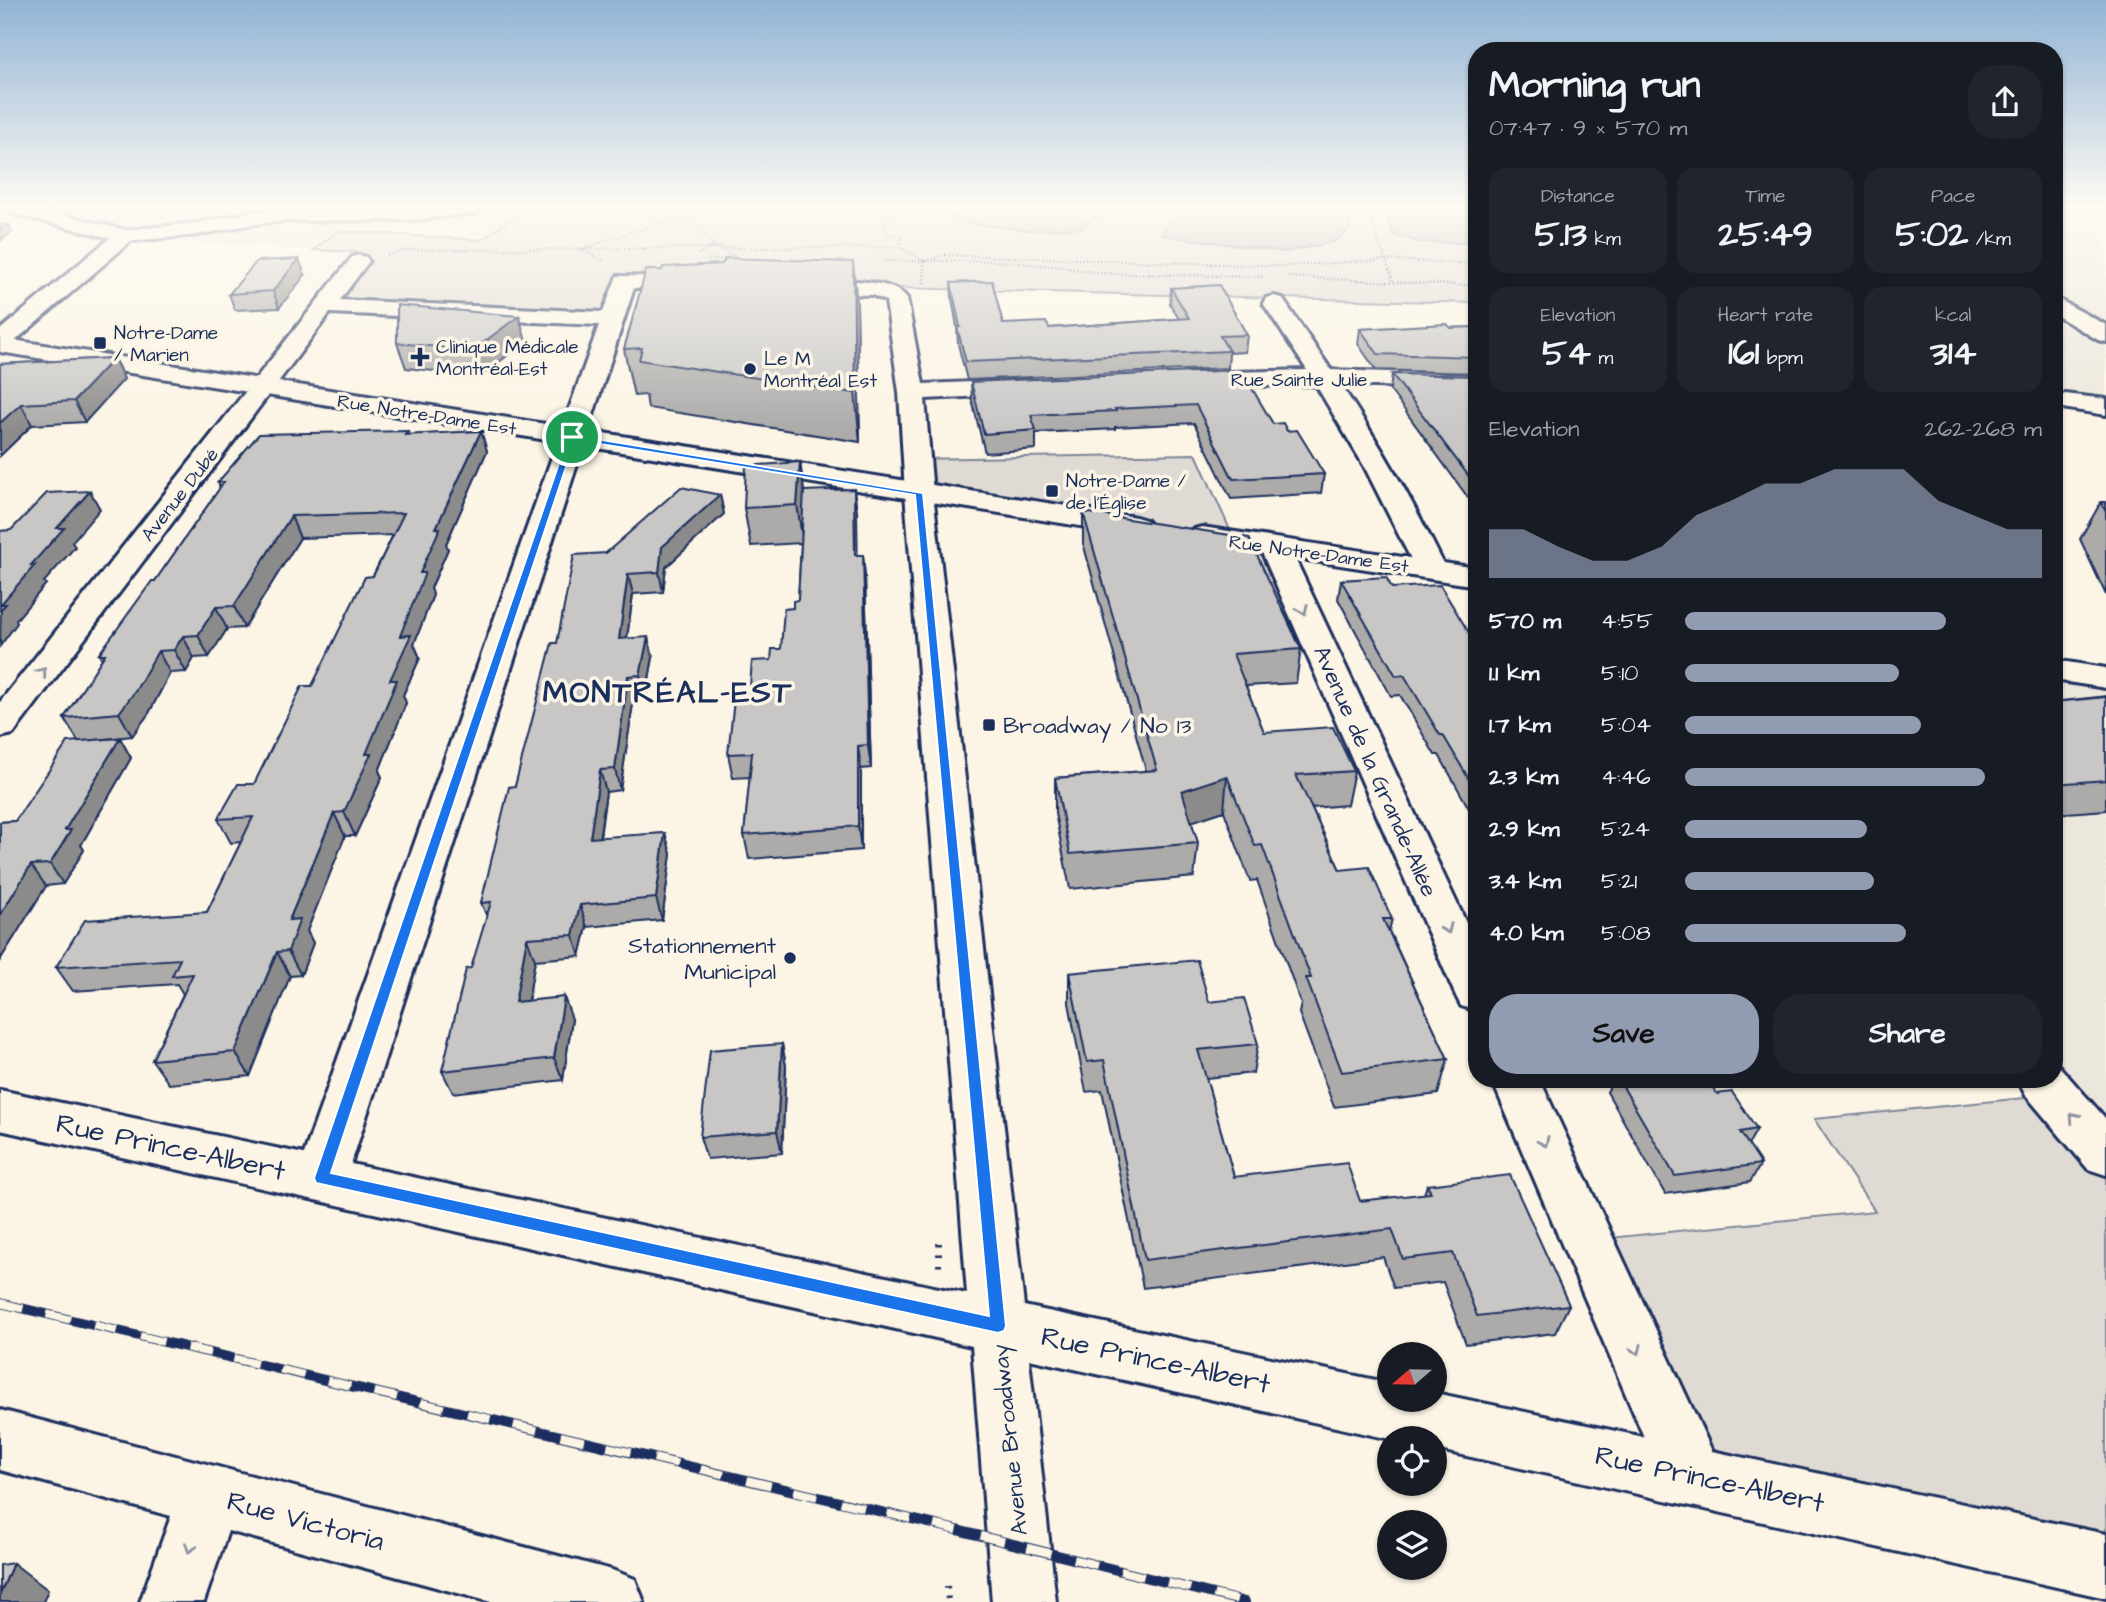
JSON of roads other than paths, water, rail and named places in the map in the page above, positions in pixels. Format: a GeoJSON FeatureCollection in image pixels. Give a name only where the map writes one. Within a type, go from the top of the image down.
{"type":"FeatureCollection","features":[{"type":"Feature","properties":{"kind":"street"},"geometry":{"type":"LineString","coordinates":[[0,343],[72,282]]}},
{"type":"Feature","properties":{"kind":"street","name":"Avenue Dubé"},"geometry":{"type":"LineString","coordinates":[[0,726],[343,282]]}},
{"type":"Feature","properties":{"kind":"street"},"geometry":{"type":"LineString","coordinates":[[321,1178],[611,319],[616,282]]}},
{"type":"Feature","properties":{"kind":"street"},"geometry":{"type":"LineString","coordinates":[[690,282],[709,284]]}},
{"type":"Feature","properties":{"kind":"street","name":"Avenue Broadway"},"geometry":{"type":"LineString","coordinates":[[778,286],[875,289],[896,298],[912,392],[919,493],[1024,1602]]}},
{"type":"Feature","properties":{"kind":"street"},"geometry":{"type":"LineString","coordinates":[[1273,290],[1417,538],[1431,569]]}},
{"type":"Feature","properties":{"kind":"street"},"geometry":{"type":"LineString","coordinates":[[324,306],[611,319]]}},
{"type":"Feature","properties":{"kind":"street"},"geometry":{"type":"LineString","coordinates":[[2063,309],[2106,335]]}},
{"type":"Feature","properties":{"kind":"street","name":"Rue Notre-Dame Est"},"geometry":{"type":"LineString","coordinates":[[0,343],[261,388],[919,493],[1468,575]]}},
{"type":"Feature","properties":{"kind":"street","name":"Rue Sainte Julie"},"geometry":{"type":"LineString","coordinates":[[1170,381],[1325,377],[1468,382]]}},
{"type":"Feature","properties":{"kind":"street"},"geometry":{"type":"LineString","coordinates":[[912,392],[1044,386]]}},
{"type":"Feature","properties":{"kind":"street"},"geometry":{"type":"LineString","coordinates":[[2065,402],[2106,407]]}},
{"type":"Feature","properties":{"kind":"street","name":"Avenue de la Grande-Allée"},"geometry":{"type":"LineString","coordinates":[[1275,548],[1468,974]]}},
{"type":"Feature","properties":{"kind":"street"},"geometry":{"type":"LineString","coordinates":[[2063,671],[2106,678]]}},
{"type":"Feature","properties":{"kind":"street"},"geometry":{"type":"LineString","coordinates":[[1520,1088],[1691,1474]]}},
{"type":"Feature","properties":{"kind":"street"},"geometry":{"type":"LineString","coordinates":[[2049,1088],[2106,1154]]}},
{"type":"Feature","properties":{"kind":"street","name":"Rue Prince-Albert"},"geometry":{"type":"LineString","coordinates":[[0,1110],[2106,1566]]}},
{"type":"Feature","properties":{"kind":"street","name":"Rue Victoria"},"geometry":{"type":"LineString","coordinates":[[0,1440],[612,1602]]}},
{"type":"Feature","properties":{"kind":"street"},"geometry":{"type":"LineString","coordinates":[[172,1602],[209,1494]]}},
{"type":"Feature","properties":{"kind":"railway"},"geometry":{"type":"LineString","coordinates":[[0,1303],[945,1527],[1245,1602]]}},
{"type":"Feature","properties":{"kind":"place","name":"Notre-Dame / Marien"},"geometry":{"type":"Point","coordinates":[100,343]}},
{"type":"Feature","properties":{"kind":"place","name":"Clinique Médicale Montréal-Est"},"geometry":{"type":"Point","coordinates":[420,357]}},
{"type":"Feature","properties":{"kind":"place","name":"Le M Montréal Est"},"geometry":{"type":"Point","coordinates":[750,369]}},
{"type":"Feature","properties":{"kind":"place","name":"Notre-Dame / de l'Église"},"geometry":{"type":"Point","coordinates":[1052,491]}},
{"type":"Feature","properties":{"kind":"place","name":"Broadway / No 13"},"geometry":{"type":"Point","coordinates":[989,725]}},
{"type":"Feature","properties":{"kind":"place","name":"Stationnement Municipal"},"geometry":{"type":"Point","coordinates":[790,958]}},
{"type":"Feature","properties":{"kind":"district","name":"MONTRÉAL-EST"},"geometry":{"type":"Point","coordinates":[668,692]}}]}
